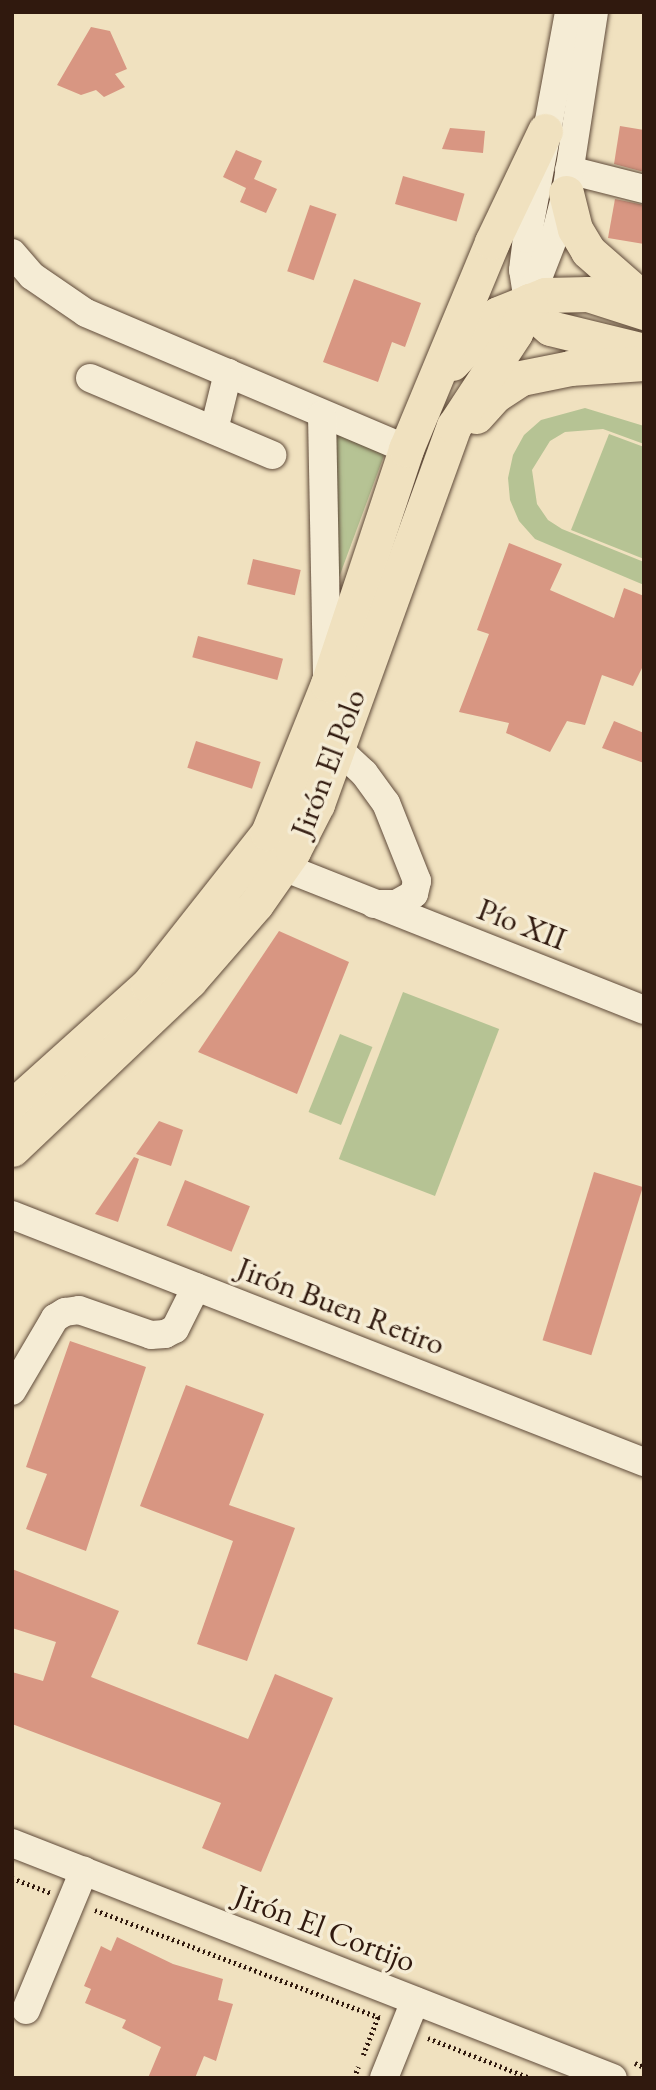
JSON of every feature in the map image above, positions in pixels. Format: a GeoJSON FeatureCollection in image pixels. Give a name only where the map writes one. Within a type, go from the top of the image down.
{"type":"FeatureCollection","features":[{"type":"Feature","properties":{"kind":"main road","name":"Jirón El Polo"},"geometry":{"type":"LineString","coordinates":[[12,1107],[148,985],[245,866],[278,813],[328,684],[406,449],[492,242],[545,131]]}},
{"type":"Feature","properties":{"kind":"main road"},"geometry":{"type":"LineString","coordinates":[[567,181],[575,229],[588,251],[644,300]]}},
{"type":"Feature","properties":{"kind":"main road"},"geometry":{"type":"LineString","coordinates":[[431,391],[486,324],[529,302],[574,292],[644,312]]}},
{"type":"Feature","properties":{"kind":"main road","name":"Jirón El Polo"},"geometry":{"type":"LineString","coordinates":[[12,1149],[189,981],[283,867],[311,820],[454,426],[503,354],[529,302]]}},
{"type":"Feature","properties":{"kind":"main road"},"geometry":{"type":"LineString","coordinates":[[529,302],[534,314],[550,328],[644,351]]}},
{"type":"Feature","properties":{"kind":"main road"},"geometry":{"type":"LineString","coordinates":[[414,533],[468,425],[495,394],[538,373],[644,363]]}},
{"type":"Feature","properties":{"kind":"street"},"geometry":{"type":"LineString","coordinates":[[529,302],[524,261],[545,131],[569,12]]}},
{"type":"Feature","properties":{"kind":"street"},"geometry":{"type":"LineString","coordinates":[[529,302],[557,229],[594,12]]}},
{"type":"Feature","properties":{"kind":"street"},"geometry":{"type":"LineString","coordinates":[[567,181],[644,189]]}},
{"type":"Feature","properties":{"kind":"street"},"geometry":{"type":"LineString","coordinates":[[12,253],[32,276],[86,313],[406,449]]}},
{"type":"Feature","properties":{"kind":"street"},"geometry":{"type":"LineString","coordinates":[[214,430],[228,373]]}},
{"type":"Feature","properties":{"kind":"street"},"geometry":{"type":"LineString","coordinates":[[90,378],[272,455]]}},
{"type":"Feature","properties":{"kind":"street"},"geometry":{"type":"LineString","coordinates":[[322,415],[323,638],[328,684]]}},
{"type":"Feature","properties":{"kind":"street"},"geometry":{"type":"LineString","coordinates":[[336,747],[364,773],[386,803],[417,881],[414,894],[405,899],[374,904]]}},
{"type":"Feature","properties":{"kind":"street","name":"Pío XII"},"geometry":{"type":"LineString","coordinates":[[283,867],[644,1010]]}},
{"type":"Feature","properties":{"kind":"street","name":"Jirón Buen Retiro"},"geometry":{"type":"LineString","coordinates":[[12,1215],[644,1462]]}},
{"type":"Feature","properties":{"kind":"street"},"geometry":{"type":"LineString","coordinates":[[12,1391],[55,1318],[65,1312],[79,1310],[151,1335],[165,1334],[175,1329],[196,1287]]}},
{"type":"Feature","properties":{"kind":"street","name":"Jirón El Cortijo"},"geometry":{"type":"LineString","coordinates":[[12,1843],[612,2078]]}},
{"type":"Feature","properties":{"kind":"street"},"geometry":{"type":"LineString","coordinates":[[26,2010],[84,1871]]}},
{"type":"Feature","properties":{"kind":"street"},"geometry":{"type":"LineString","coordinates":[[384,2078],[415,2001]]}},
{"type":"Feature","properties":{"kind":"path"},"geometry":{"type":"LineString","coordinates":[[12,1878],[378,2017],[530,2078]]}},
{"type":"Feature","properties":{"kind":"path"},"geometry":{"type":"LineString","coordinates":[[354,2078],[378,2017]]}},
{"type":"Feature","properties":{"kind":"green space"},"geometry":{"type":"Polygon","coordinates":[[[585,408],[644,426],[644,444],[603,429],[565,432],[550,441],[532,470],[537,504],[548,520],[562,529],[644,562],[644,585],[535,539],[519,521],[510,500],[508,478],[513,455],[524,435],[541,420],[585,408]]]}},
{"type":"Feature","properties":{"kind":"green space"},"geometry":{"type":"Polygon","coordinates":[[[331,430],[385,453],[331,599],[331,430]]]}},
{"type":"Feature","properties":{"kind":"green space"},"geometry":{"type":"Polygon","coordinates":[[[609,434],[644,447],[644,559],[571,530],[609,434]]]}},
{"type":"Feature","properties":{"kind":"green space"},"geometry":{"type":"Polygon","coordinates":[[[403,992],[499,1029],[435,1196],[339,1159],[403,992]]]}},
{"type":"Feature","properties":{"kind":"green space"},"geometry":{"type":"Polygon","coordinates":[[[340,1034],[372,1047],[341,1125],[309,1112],[340,1034]]]}},
{"type":"Feature","properties":{"kind":"building"},"geometry":{"type":"Polygon","coordinates":[[[91,27],[110,31],[127,69],[115,74],[125,87],[104,97],[96,90],[81,95],[57,85],[91,27]]]}},
{"type":"Feature","properties":{"kind":"building"},"geometry":{"type":"Polygon","coordinates":[[[620,126],[644,130],[644,172],[614,164],[620,126]]]}},
{"type":"Feature","properties":{"kind":"building"},"geometry":{"type":"Polygon","coordinates":[[[450,128],[485,131],[483,153],[442,149],[450,128]]]}},
{"type":"Feature","properties":{"kind":"building"},"geometry":{"type":"Polygon","coordinates":[[[236,150],[262,161],[254,179],[277,189],[266,213],[240,202],[246,188],[223,177],[236,150]]]}},
{"type":"Feature","properties":{"kind":"building"},"geometry":{"type":"Polygon","coordinates":[[[403,176],[465,194],[457,222],[395,204],[403,176]]]}},
{"type":"Feature","properties":{"kind":"building"},"geometry":{"type":"Polygon","coordinates":[[[615,199],[644,205],[644,244],[608,238],[615,199]]]}},
{"type":"Feature","properties":{"kind":"building"},"geometry":{"type":"Polygon","coordinates":[[[310,205],[336,214],[314,280],[287,271],[310,205]]]}},
{"type":"Feature","properties":{"kind":"building"},"geometry":{"type":"Polygon","coordinates":[[[354,279],[421,303],[405,347],[392,342],[378,382],[323,362],[354,279]]]}},
{"type":"Feature","properties":{"kind":"building"},"geometry":{"type":"Polygon","coordinates":[[[509,543],[562,564],[550,590],[614,618],[624,588],[644,596],[644,664],[633,686],[602,675],[585,725],[567,721],[550,752],[506,733],[509,723],[459,712],[489,634],[477,630],[509,543]]]}},
{"type":"Feature","properties":{"kind":"building"},"geometry":{"type":"Polygon","coordinates":[[[253,559],[301,570],[295,595],[247,584],[253,559]]]}},
{"type":"Feature","properties":{"kind":"building"},"geometry":{"type":"Polygon","coordinates":[[[198,636],[283,659],[277,680],[192,657],[198,636]]]}},
{"type":"Feature","properties":{"kind":"building"},"geometry":{"type":"Polygon","coordinates":[[[614,721],[644,733],[644,763],[602,748],[614,721]]]}},
{"type":"Feature","properties":{"kind":"building"},"geometry":{"type":"Polygon","coordinates":[[[196,741],[261,762],[252,789],[187,768],[196,741]]]}},
{"type":"Feature","properties":{"kind":"building"},"geometry":{"type":"Polygon","coordinates":[[[279,931],[349,962],[297,1094],[198,1052],[279,931]]]}},
{"type":"Feature","properties":{"kind":"building"},"geometry":{"type":"Polygon","coordinates":[[[159,1121],[183,1130],[171,1166],[136,1154],[159,1121]]]}},
{"type":"Feature","properties":{"kind":"building"},"geometry":{"type":"Polygon","coordinates":[[[134,1157],[139,1159],[118,1222],[95,1214],[134,1157]]]}},
{"type":"Feature","properties":{"kind":"building"},"geometry":{"type":"Polygon","coordinates":[[[594,1172],[643,1187],[591,1355],[543,1340],[594,1172]]]}},
{"type":"Feature","properties":{"kind":"building"},"geometry":{"type":"Polygon","coordinates":[[[185,1180],[250,1206],[232,1252],[167,1225],[185,1180]]]}},
{"type":"Feature","properties":{"kind":"building"},"geometry":{"type":"Polygon","coordinates":[[[70,1341],[146,1367],[86,1551],[26,1529],[47,1474],[26,1467],[70,1341]]]}},
{"type":"Feature","properties":{"kind":"building"},"geometry":{"type":"Polygon","coordinates":[[[186,1385],[264,1414],[229,1505],[295,1528],[247,1661],[197,1644],[233,1541],[140,1506],[186,1385]]]}},
{"type":"Feature","properties":{"kind":"building"},"geometry":{"type":"Polygon","coordinates":[[[12,1569],[119,1611],[91,1677],[248,1739],[275,1674],[333,1698],[261,1872],[202,1848],[221,1803],[12,1724],[12,1672],[43,1681],[56,1642],[12,1628],[12,1569]]]}},
{"type":"Feature","properties":{"kind":"building"},"geometry":{"type":"Polygon","coordinates":[[[117,1937],[173,1964],[223,1979],[218,2000],[233,2004],[216,2061],[204,2056],[195,2078],[148,2078],[161,2047],[122,2028],[126,2020],[85,2003],[91,1989],[84,1986],[101,1946],[111,1951],[117,1937]]]}}]}
